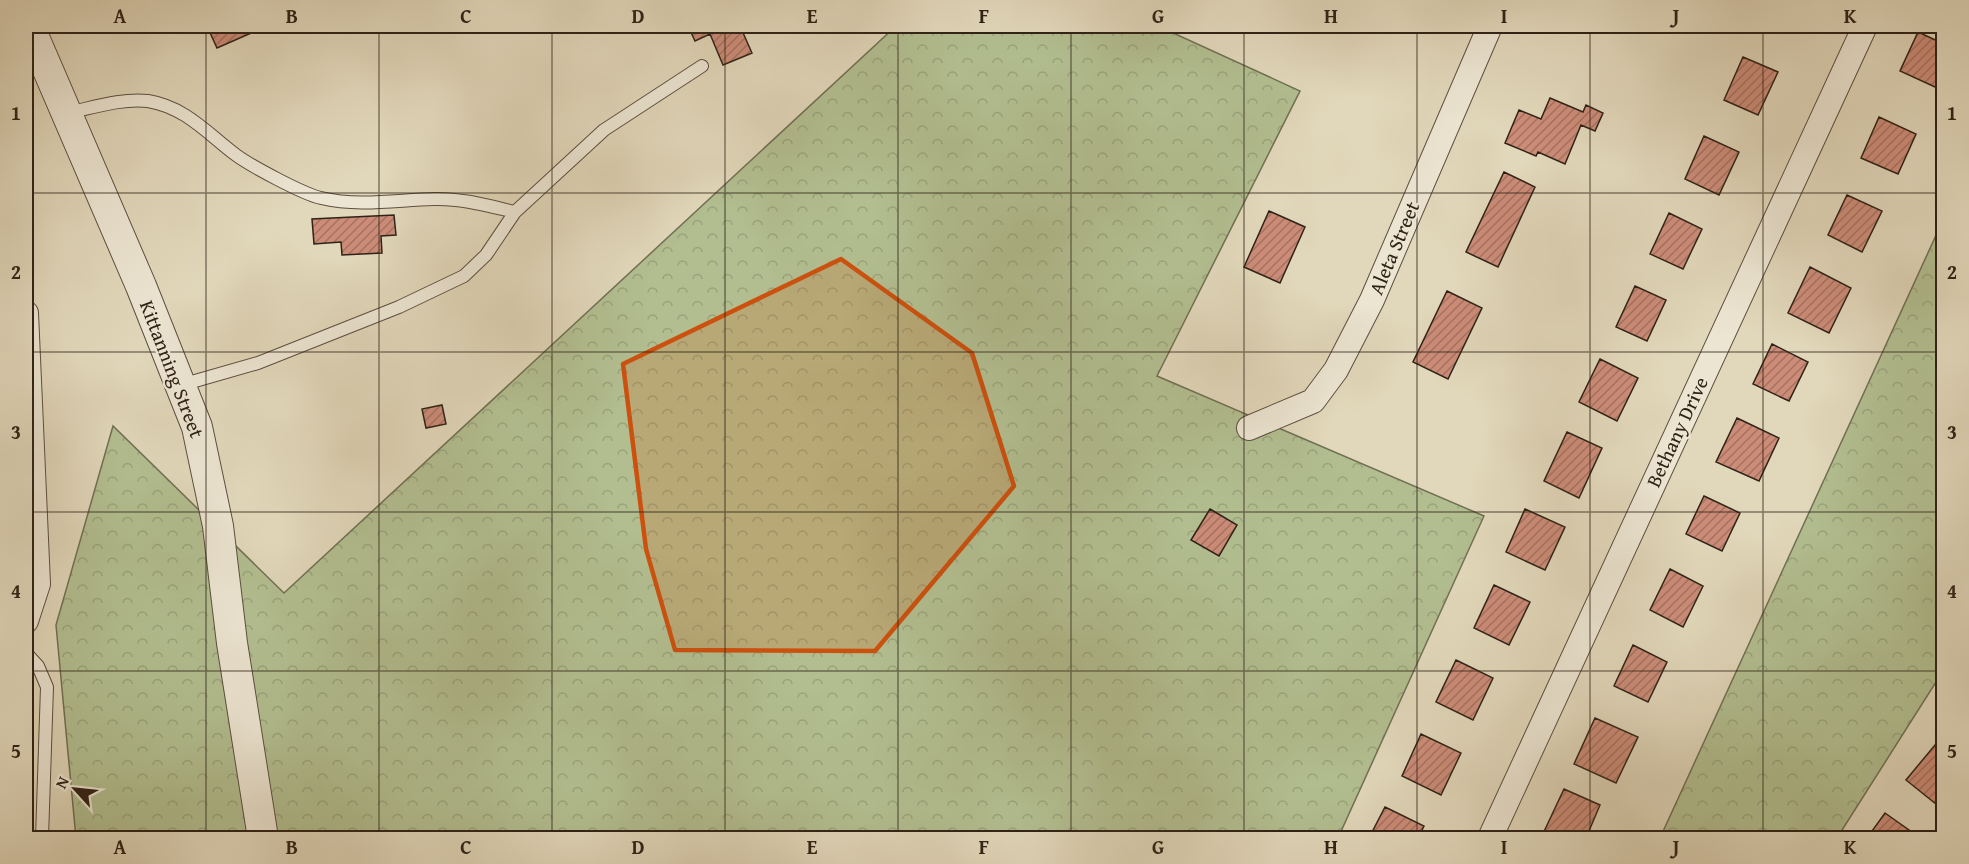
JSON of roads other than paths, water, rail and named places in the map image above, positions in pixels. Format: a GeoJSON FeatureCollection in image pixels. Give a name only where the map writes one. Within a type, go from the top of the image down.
{"type":"FeatureCollection","features":[{"type":"Feature","properties":{"kind":"street","name":"Kittanning Street"},"geometry":{"type":"LineString","coordinates":[[29,26],[141,286],[197,428],[218,526],[232,644],[263,838]]}},
{"type":"Feature","properties":{"kind":"street","name":"Aleta Street"},"geometry":{"type":"LineString","coordinates":[[1249,428],[1313,401],[1336,370],[1372,300],[1490,26]]}},
{"type":"Feature","properties":{"kind":"street","name":"Bethany Drive"},"geometry":{"type":"LineString","coordinates":[[1490,838],[1865,26]]}},
{"type":"Feature","properties":{"kind":"street"},"geometry":{"type":"LineString","coordinates":[[26,313],[38,584],[26,621]]}},
{"type":"Feature","properties":{"kind":"lane"},"geometry":{"type":"LineString","coordinates":[[181,385],[258,363],[399,307],[464,276],[486,255],[515,212],[604,130],[702,66]]}},
{"type":"Feature","properties":{"kind":"lane"},"geometry":{"type":"LineString","coordinates":[[67,113],[116,102],[147,101],[175,108],[201,124],[237,156],[318,198],[343,202],[389,202],[435,198],[466,201],[515,212]]}},
{"type":"Feature","properties":{"kind":"lane"},"geometry":{"type":"LineString","coordinates":[[26,654],[38,666],[47,687],[42,838]]}}]}
